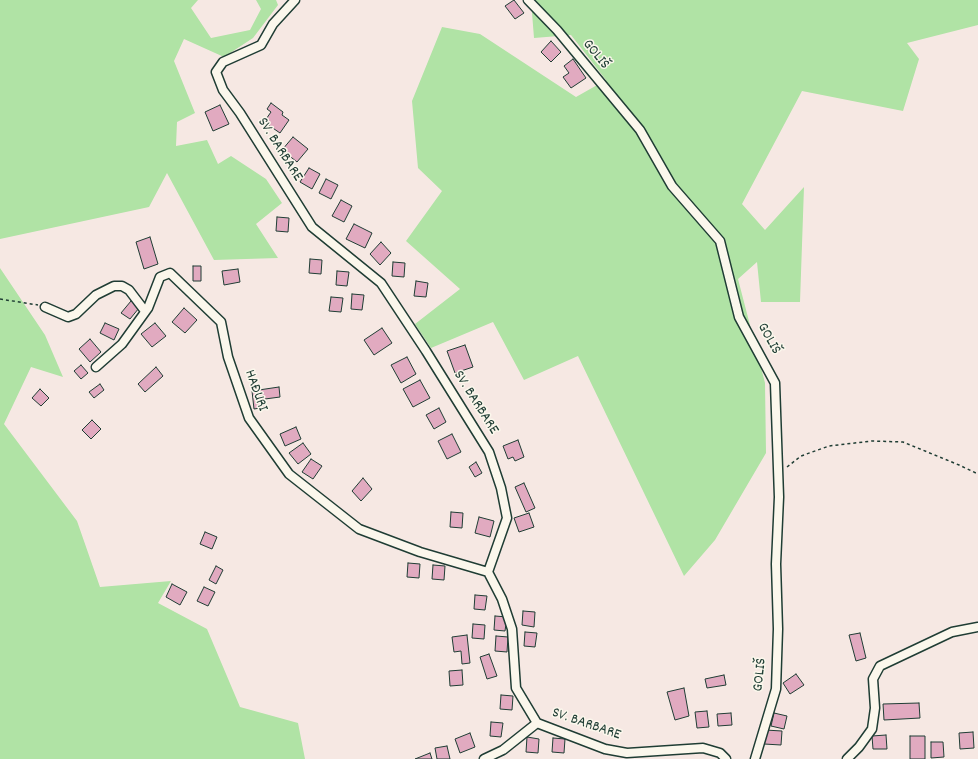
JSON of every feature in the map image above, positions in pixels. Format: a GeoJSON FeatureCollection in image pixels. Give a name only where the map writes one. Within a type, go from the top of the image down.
{"type":"FeatureCollection","features":[{"type":"Feature","properties":{"kind":"street","name":"SV. BARBARE"},"geometry":{"type":"LineString","coordinates":[[295,0],[273,24],[261,45],[223,62],[216,72],[223,90],[240,113],[312,227],[381,282],[426,350],[489,452],[502,488],[507,518],[488,572],[502,599],[512,629],[516,688],[537,723],[605,749],[627,753],[703,748],[716,751],[726,759]]}},
{"type":"Feature","properties":{"kind":"street","name":"GOLIŠ"},"geometry":{"type":"LineString","coordinates":[[528,0],[557,30],[640,130],[672,186],[720,241],[739,317],[775,383],[778,481],[776,564],[778,629],[776,689],[755,759]]}},
{"type":"Feature","properties":{"kind":"street","name":"HAĐURI"},"geometry":{"type":"LineString","coordinates":[[96,367],[122,344],[145,312],[160,277],[170,273],[221,322],[228,357],[249,418],[289,474],[359,529],[420,552],[488,572]]}},
{"type":"Feature","properties":{"kind":"street"},"geometry":{"type":"LineString","coordinates":[[45,307],[68,317],[76,314],[96,295],[114,286],[122,286],[129,290],[145,312]]}},
{"type":"Feature","properties":{"kind":"street"},"geometry":{"type":"LineString","coordinates":[[847,759],[859,747],[872,729],[874,708],[873,679],[880,666],[952,632],[978,627]]}},
{"type":"Feature","properties":{"kind":"street"},"geometry":{"type":"LineString","coordinates":[[484,759],[503,750],[537,723]]}},
{"type":"Feature","properties":{"kind":"path"},"geometry":{"type":"LineString","coordinates":[[0,299],[45,307]]}},
{"type":"Feature","properties":{"kind":"path"},"geometry":{"type":"LineString","coordinates":[[778,481],[788,466],[801,456],[829,446],[872,441],[903,442],[978,474]]}},
{"type":"Feature","properties":{"kind":"green space"},"geometry":{"type":"Polygon","coordinates":[[[0,0],[198,0],[191,8],[211,38],[250,30],[261,9],[256,0],[276,0],[278,5],[253,38],[224,57],[184,39],[174,61],[195,113],[177,122],[176,146],[207,140],[218,164],[231,156],[266,179],[282,203],[256,224],[278,258],[214,260],[167,173],[149,207],[0,239],[0,0]]]}},
{"type":"Feature","properties":{"kind":"green space"},"geometry":{"type":"Polygon","coordinates":[[[531,0],[978,0],[978,25],[907,43],[919,59],[903,111],[802,91],[742,204],[765,230],[804,187],[800,302],[761,302],[757,262],[738,279],[765,383],[766,453],[715,540],[684,576],[578,356],[524,380],[493,322],[431,348],[415,324],[460,289],[406,241],[442,191],[418,168],[412,101],[442,27],[480,34],[576,97],[606,80],[571,35],[534,38],[531,0]]]}},
{"type":"Feature","properties":{"kind":"green space"},"geometry":{"type":"Polygon","coordinates":[[[0,268],[45,335],[63,377],[31,367],[4,424],[77,521],[100,587],[171,581],[158,603],[207,629],[240,707],[298,723],[305,759],[0,759],[0,268]]]}},
{"type":"Feature","properties":{"kind":"building"},"geometry":{"type":"Polygon","coordinates":[[[514,0],[524,13],[515,19],[505,6],[514,0]]]}},
{"type":"Feature","properties":{"kind":"building"},"geometry":{"type":"Polygon","coordinates":[[[551,41],[561,52],[551,62],[541,52],[551,41]]]}},
{"type":"Feature","properties":{"kind":"building"},"geometry":{"type":"Polygon","coordinates":[[[573,59],[586,78],[571,88],[563,77],[569,73],[564,66],[573,59]]]}},
{"type":"Feature","properties":{"kind":"building"},"geometry":{"type":"Polygon","coordinates":[[[271,103],[283,112],[282,115],[289,120],[280,133],[264,122],[271,112],[267,109],[271,103]]]}},
{"type":"Feature","properties":{"kind":"building"},"geometry":{"type":"Polygon","coordinates":[[[220,105],[229,124],[213,131],[205,112],[220,105]]]}},
{"type":"Feature","properties":{"kind":"building"},"geometry":{"type":"Polygon","coordinates":[[[293,137],[308,149],[297,162],[282,150],[293,137]]]}},
{"type":"Feature","properties":{"kind":"building"},"geometry":{"type":"Polygon","coordinates":[[[309,168],[320,174],[312,189],[300,182],[309,168]]]}},
{"type":"Feature","properties":{"kind":"building"},"geometry":{"type":"Polygon","coordinates":[[[326,179],[338,185],[331,199],[319,193],[326,179]]]}},
{"type":"Feature","properties":{"kind":"building"},"geometry":{"type":"Polygon","coordinates":[[[341,200],[352,206],[344,222],[332,216],[341,200]]]}},
{"type":"Feature","properties":{"kind":"building"},"geometry":{"type":"Polygon","coordinates":[[[277,217],[289,218],[288,232],[276,231],[277,217]]]}},
{"type":"Feature","properties":{"kind":"building"},"geometry":{"type":"Polygon","coordinates":[[[354,224],[372,233],[365,248],[346,239],[354,224]]]}},
{"type":"Feature","properties":{"kind":"building"},"geometry":{"type":"Polygon","coordinates":[[[150,237],[158,264],[144,269],[136,242],[150,237]]]}},
{"type":"Feature","properties":{"kind":"building"},"geometry":{"type":"Polygon","coordinates":[[[381,242],[391,253],[380,265],[370,254],[381,242]]]}},
{"type":"Feature","properties":{"kind":"building"},"geometry":{"type":"Polygon","coordinates":[[[310,259],[322,260],[321,274],[309,273],[310,259]]]}},
{"type":"Feature","properties":{"kind":"building"},"geometry":{"type":"Polygon","coordinates":[[[393,262],[405,263],[404,277],[392,276],[393,262]]]}},
{"type":"Feature","properties":{"kind":"building"},"geometry":{"type":"Polygon","coordinates":[[[193,266],[201,266],[201,281],[193,281],[193,266]]]}},
{"type":"Feature","properties":{"kind":"building"},"geometry":{"type":"Polygon","coordinates":[[[238,269],[240,282],[224,285],[222,271],[238,269]]]}},
{"type":"Feature","properties":{"kind":"building"},"geometry":{"type":"Polygon","coordinates":[[[337,271],[349,272],[347,286],[336,285],[337,271]]]}},
{"type":"Feature","properties":{"kind":"building"},"geometry":{"type":"Polygon","coordinates":[[[416,281],[428,283],[426,297],[414,296],[416,281]]]}},
{"type":"Feature","properties":{"kind":"building"},"geometry":{"type":"Polygon","coordinates":[[[352,294],[364,295],[362,310],[351,309],[352,294]]]}},
{"type":"Feature","properties":{"kind":"building"},"geometry":{"type":"Polygon","coordinates":[[[331,297],[343,298],[341,312],[329,311],[331,297]]]}},
{"type":"Feature","properties":{"kind":"building"},"geometry":{"type":"Polygon","coordinates":[[[131,301],[139,308],[130,319],[121,313],[131,301]]]}},
{"type":"Feature","properties":{"kind":"building"},"geometry":{"type":"Polygon","coordinates":[[[184,308],[197,320],[185,333],[172,322],[184,308]]]}},
{"type":"Feature","properties":{"kind":"building"},"geometry":{"type":"Polygon","coordinates":[[[105,323],[119,329],[114,340],[100,333],[105,323]]]}},
{"type":"Feature","properties":{"kind":"building"},"geometry":{"type":"Polygon","coordinates":[[[155,323],[166,336],[152,347],[141,334],[155,323]]]}},
{"type":"Feature","properties":{"kind":"building"},"geometry":{"type":"Polygon","coordinates":[[[382,328],[392,343],[374,355],[364,340],[382,328]]]}},
{"type":"Feature","properties":{"kind":"building"},"geometry":{"type":"Polygon","coordinates":[[[90,339],[101,352],[90,362],[79,349],[90,339]]]}},
{"type":"Feature","properties":{"kind":"building"},"geometry":{"type":"Polygon","coordinates":[[[465,345],[473,367],[455,373],[447,351],[465,345]]]}},
{"type":"Feature","properties":{"kind":"building"},"geometry":{"type":"Polygon","coordinates":[[[407,357],[416,374],[401,383],[391,365],[407,357]]]}},
{"type":"Feature","properties":{"kind":"building"},"geometry":{"type":"Polygon","coordinates":[[[81,365],[88,373],[81,379],[74,371],[81,365]]]}},
{"type":"Feature","properties":{"kind":"building"},"geometry":{"type":"Polygon","coordinates":[[[156,367],[163,376],[145,392],[138,384],[156,367]]]}},
{"type":"Feature","properties":{"kind":"building"},"geometry":{"type":"Polygon","coordinates":[[[420,380],[430,398],[413,407],[403,389],[420,380]]]}},
{"type":"Feature","properties":{"kind":"building"},"geometry":{"type":"Polygon","coordinates":[[[100,384],[104,390],[94,398],[89,392],[100,384]]]}},
{"type":"Feature","properties":{"kind":"building"},"geometry":{"type":"Polygon","coordinates":[[[279,387],[280,397],[265,399],[266,407],[254,409],[252,391],[279,387]]]}},
{"type":"Feature","properties":{"kind":"building"},"geometry":{"type":"Polygon","coordinates":[[[40,389],[49,398],[41,406],[32,398],[40,389]]]}},
{"type":"Feature","properties":{"kind":"building"},"geometry":{"type":"Polygon","coordinates":[[[439,408],[446,422],[434,429],[426,415],[439,408]]]}},
{"type":"Feature","properties":{"kind":"building"},"geometry":{"type":"Polygon","coordinates":[[[92,420],[101,429],[91,439],[82,430],[92,420]]]}},
{"type":"Feature","properties":{"kind":"building"},"geometry":{"type":"Polygon","coordinates":[[[296,427],[301,439],[285,446],[280,434],[296,427]]]}},
{"type":"Feature","properties":{"kind":"building"},"geometry":{"type":"Polygon","coordinates":[[[452,434],[461,452],[447,459],[438,441],[452,434]]]}},
{"type":"Feature","properties":{"kind":"building"},"geometry":{"type":"Polygon","coordinates":[[[518,440],[524,457],[515,461],[513,457],[508,459],[503,446],[518,440]]]}},
{"type":"Feature","properties":{"kind":"building"},"geometry":{"type":"Polygon","coordinates":[[[303,443],[311,454],[298,464],[289,453],[303,443]]]}},
{"type":"Feature","properties":{"kind":"building"},"geometry":{"type":"Polygon","coordinates":[[[311,459],[322,466],[313,479],[302,472],[311,459]]]}},
{"type":"Feature","properties":{"kind":"building"},"geometry":{"type":"Polygon","coordinates":[[[476,462],[482,473],[475,477],[469,467],[476,462]]]}},
{"type":"Feature","properties":{"kind":"building"},"geometry":{"type":"Polygon","coordinates":[[[363,478],[372,489],[361,501],[352,491],[363,478]]]}},
{"type":"Feature","properties":{"kind":"building"},"geometry":{"type":"Polygon","coordinates":[[[524,483],[535,508],[526,512],[515,487],[524,483]]]}},
{"type":"Feature","properties":{"kind":"building"},"geometry":{"type":"Polygon","coordinates":[[[451,512],[463,513],[462,528],[450,527],[451,512]]]}},
{"type":"Feature","properties":{"kind":"building"},"geometry":{"type":"Polygon","coordinates":[[[529,513],[534,527],[519,532],[514,518],[529,513]]]}},
{"type":"Feature","properties":{"kind":"building"},"geometry":{"type":"Polygon","coordinates":[[[479,517],[494,521],[490,537],[475,533],[479,517]]]}},
{"type":"Feature","properties":{"kind":"building"},"geometry":{"type":"Polygon","coordinates":[[[205,532],[217,537],[212,549],[200,544],[205,532]]]}},
{"type":"Feature","properties":{"kind":"building"},"geometry":{"type":"Polygon","coordinates":[[[408,563],[420,564],[419,578],[407,577],[408,563]]]}},
{"type":"Feature","properties":{"kind":"building"},"geometry":{"type":"Polygon","coordinates":[[[433,565],[445,566],[444,580],[432,579],[433,565]]]}},
{"type":"Feature","properties":{"kind":"building"},"geometry":{"type":"Polygon","coordinates":[[[216,566],[223,570],[216,584],[209,580],[216,566]]]}},
{"type":"Feature","properties":{"kind":"building"},"geometry":{"type":"Polygon","coordinates":[[[172,584],[187,592],[180,605],[166,597],[172,584]]]}},
{"type":"Feature","properties":{"kind":"building"},"geometry":{"type":"Polygon","coordinates":[[[204,587],[215,592],[208,606],[197,601],[204,587]]]}},
{"type":"Feature","properties":{"kind":"building"},"geometry":{"type":"Polygon","coordinates":[[[475,595],[487,596],[485,610],[474,609],[475,595]]]}},
{"type":"Feature","properties":{"kind":"building"},"geometry":{"type":"Polygon","coordinates":[[[523,611],[535,612],[534,627],[522,625],[523,611]]]}},
{"type":"Feature","properties":{"kind":"building"},"geometry":{"type":"Polygon","coordinates":[[[495,616],[507,617],[505,631],[494,630],[495,616]]]}},
{"type":"Feature","properties":{"kind":"building"},"geometry":{"type":"Polygon","coordinates":[[[473,624],[485,625],[484,639],[472,638],[473,624]]]}},
{"type":"Feature","properties":{"kind":"building"},"geometry":{"type":"Polygon","coordinates":[[[525,632],[537,633],[535,647],[524,646],[525,632]]]}},
{"type":"Feature","properties":{"kind":"building"},"geometry":{"type":"Polygon","coordinates":[[[860,633],[866,658],[856,661],[849,635],[860,633]]]}},
{"type":"Feature","properties":{"kind":"building"},"geometry":{"type":"Polygon","coordinates":[[[467,635],[470,663],[462,664],[461,651],[454,652],[452,637],[467,635]]]}},
{"type":"Feature","properties":{"kind":"building"},"geometry":{"type":"Polygon","coordinates":[[[496,636],[508,637],[507,652],[495,651],[496,636]]]}},
{"type":"Feature","properties":{"kind":"building"},"geometry":{"type":"Polygon","coordinates":[[[489,654],[497,676],[487,679],[480,657],[489,654]]]}},
{"type":"Feature","properties":{"kind":"building"},"geometry":{"type":"Polygon","coordinates":[[[462,670],[463,685],[450,686],[449,671],[462,670]]]}},
{"type":"Feature","properties":{"kind":"building"},"geometry":{"type":"Polygon","coordinates":[[[796,674],[804,685],[790,694],[783,683],[796,674]]]}},
{"type":"Feature","properties":{"kind":"building"},"geometry":{"type":"Polygon","coordinates":[[[724,675],[726,685],[707,688],[705,679],[724,675]]]}},
{"type":"Feature","properties":{"kind":"building"},"geometry":{"type":"Polygon","coordinates":[[[684,688],[689,716],[675,720],[667,692],[684,688]]]}},
{"type":"Feature","properties":{"kind":"building"},"geometry":{"type":"Polygon","coordinates":[[[501,695],[513,696],[512,710],[500,709],[501,695]]]}},
{"type":"Feature","properties":{"kind":"building"},"geometry":{"type":"Polygon","coordinates":[[[919,703],[920,718],[884,720],[883,704],[919,703]]]}},
{"type":"Feature","properties":{"kind":"building"},"geometry":{"type":"Polygon","coordinates":[[[707,711],[709,727],[697,728],[695,712],[707,711]]]}},
{"type":"Feature","properties":{"kind":"building"},"geometry":{"type":"Polygon","coordinates":[[[731,713],[732,725],[718,726],[717,714],[731,713]]]}},
{"type":"Feature","properties":{"kind":"building"},"geometry":{"type":"Polygon","coordinates":[[[774,713],[787,716],[784,729],[771,726],[774,713]]]}},
{"type":"Feature","properties":{"kind":"building"},"geometry":{"type":"Polygon","coordinates":[[[491,722],[503,723],[501,737],[490,736],[491,722]]]}},
{"type":"Feature","properties":{"kind":"building"},"geometry":{"type":"Polygon","coordinates":[[[765,730],[782,731],[781,745],[764,744],[765,730]]]}},
{"type":"Feature","properties":{"kind":"building"},"geometry":{"type":"Polygon","coordinates":[[[973,732],[974,748],[960,749],[959,733],[973,732]]]}},
{"type":"Feature","properties":{"kind":"building"},"geometry":{"type":"Polygon","coordinates":[[[470,733],[475,747],[460,753],[455,739],[470,733]]]}},
{"type":"Feature","properties":{"kind":"building"},"geometry":{"type":"Polygon","coordinates":[[[886,735],[887,749],[873,749],[872,736],[886,735]]]}},
{"type":"Feature","properties":{"kind":"building"},"geometry":{"type":"Polygon","coordinates":[[[910,736],[925,736],[925,759],[910,759],[910,736]]]}},
{"type":"Feature","properties":{"kind":"building"},"geometry":{"type":"Polygon","coordinates":[[[527,737],[539,739],[538,753],[526,752],[527,737]]]}},
{"type":"Feature","properties":{"kind":"building"},"geometry":{"type":"Polygon","coordinates":[[[553,738],[565,739],[564,753],[552,752],[553,738]]]}},
{"type":"Feature","properties":{"kind":"building"},"geometry":{"type":"Polygon","coordinates":[[[931,742],[943,742],[944,757],[931,758],[931,742]]]}},
{"type":"Feature","properties":{"kind":"building"},"geometry":{"type":"Polygon","coordinates":[[[447,746],[450,759],[437,759],[435,748],[447,746]]]}},
{"type":"Feature","properties":{"kind":"building"},"geometry":{"type":"Polygon","coordinates":[[[430,753],[432,759],[415,759],[430,753]]]}}]}
